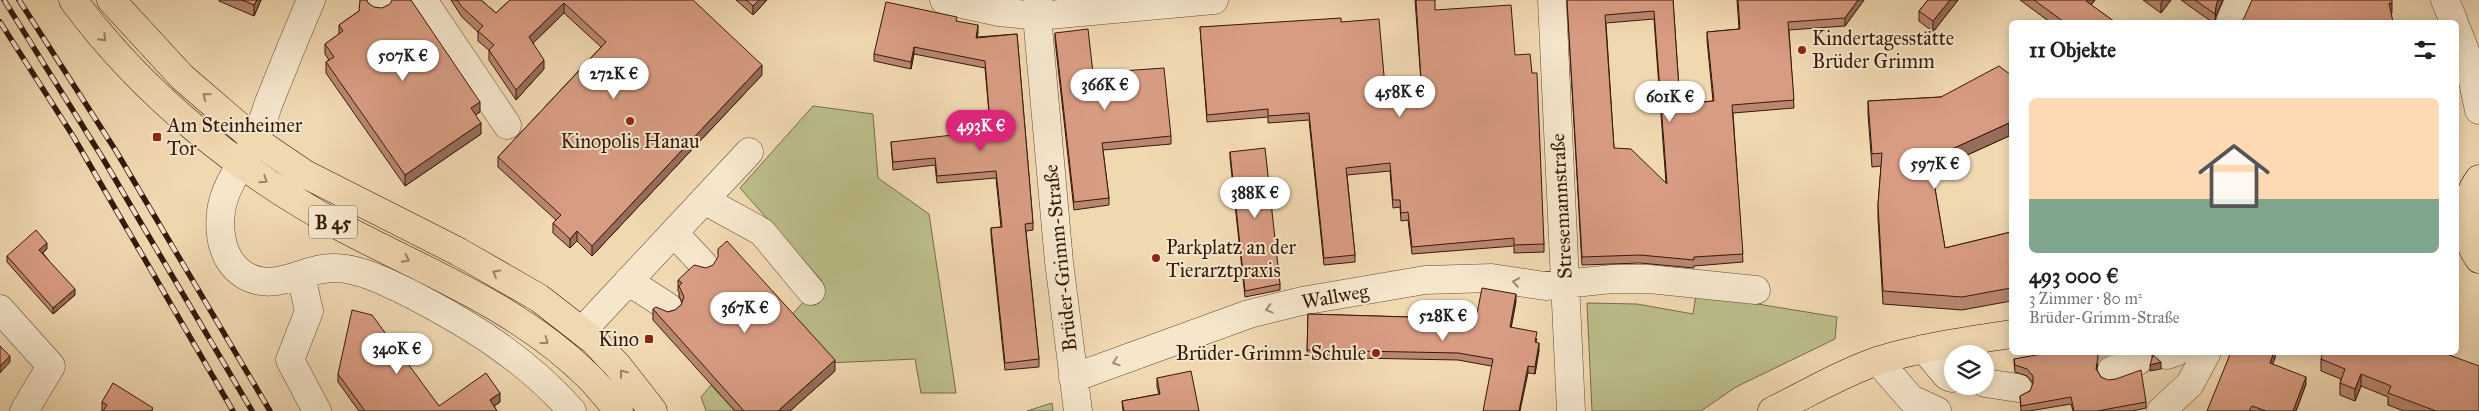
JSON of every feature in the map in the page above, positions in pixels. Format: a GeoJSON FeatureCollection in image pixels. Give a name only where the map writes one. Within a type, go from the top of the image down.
{"type":"FeatureCollection","features":[{"type":"Feature","properties":{"kind":"main road","name":"B 45"},"geometry":{"type":"LineString","coordinates":[[73,0],[90,23],[168,105],[240,164],[342,228],[434,273],[502,311],[547,342],[589,376],[619,411]]}},
{"type":"Feature","properties":{"kind":"main road","name":"B 45"},"geometry":{"type":"LineString","coordinates":[[110,0],[182,77],[255,140],[305,174],[459,252],[523,289],[582,330],[617,365],[653,411]]}},
{"type":"Feature","properties":{"kind":"main road"},"geometry":{"type":"LineString","coordinates":[[2471,257],[2469,238],[2461,225],[2479,179]]}},
{"type":"Feature","properties":{"kind":"main road"},"geometry":{"type":"LineString","coordinates":[[1772,411],[1857,369],[1878,361],[1924,350],[2009,334]]}},
{"type":"Feature","properties":{"kind":"street"},"geometry":{"type":"LineString","coordinates":[[311,0],[255,140],[240,164],[225,195],[221,209],[222,244],[230,261],[238,271],[258,281],[271,282],[335,268],[350,270],[390,284],[440,309],[515,357],[547,383],[572,411]]}},
{"type":"Feature","properties":{"kind":"street"},"geometry":{"type":"LineString","coordinates":[[423,0],[507,126]]}},
{"type":"Feature","properties":{"kind":"street"},"geometry":{"type":"LineString","coordinates":[[944,0],[999,12],[1037,8],[1214,0]]}},
{"type":"Feature","properties":{"kind":"street","name":"Stresemannstraße"},"geometry":{"type":"LineString","coordinates":[[1552,0],[1571,411]]}},
{"type":"Feature","properties":{"kind":"street"},"geometry":{"type":"LineString","coordinates":[[2231,20],[2239,0]]}},
{"type":"Feature","properties":{"kind":"street"},"geometry":{"type":"LineString","coordinates":[[2445,0],[2453,20]]}},
{"type":"Feature","properties":{"kind":"street","name":"Brüder-Grimm-Straße"},"geometry":{"type":"LineString","coordinates":[[1037,8],[1058,252],[1078,411]]}},
{"type":"Feature","properties":{"kind":"street"},"geometry":{"type":"LineString","coordinates":[[2459,34],[2474,66],[2479,110]]}},
{"type":"Feature","properties":{"kind":"street"},"geometry":{"type":"LineString","coordinates":[[582,330],[749,152]]}},
{"type":"Feature","properties":{"kind":"street"},"geometry":{"type":"LineString","coordinates":[[704,200],[762,232],[811,291]]}},
{"type":"Feature","properties":{"kind":"street"},"geometry":{"type":"LineString","coordinates":[[674,233],[703,264]]}},
{"type":"Feature","properties":{"kind":"street"},"geometry":{"type":"LineString","coordinates":[[301,276],[309,312],[290,360],[317,411]]}},
{"type":"Feature","properties":{"kind":"street","name":"Wallweg"},"geometry":{"type":"LineString","coordinates":[[1073,378],[1249,314],[1302,300],[1425,280],[1492,278],[1545,286],[1612,279],[1649,279],[1756,290]]}},
{"type":"Feature","properties":{"kind":"street"},"geometry":{"type":"LineString","coordinates":[[628,281],[668,307]]}},
{"type":"Feature","properties":{"kind":"street"},"geometry":{"type":"LineString","coordinates":[[0,309],[51,366],[24,411]]}},
{"type":"Feature","properties":{"kind":"street"},"geometry":{"type":"LineString","coordinates":[[1924,350],[1944,373]]}},
{"type":"Feature","properties":{"kind":"street"},"geometry":{"type":"LineString","coordinates":[[2171,408],[2190,384],[2205,355]]}},
{"type":"Feature","properties":{"kind":"street"},"geometry":{"type":"LineString","coordinates":[[1878,361],[1911,399],[1937,411]]}},
{"type":"Feature","properties":{"kind":"green space"},"geometry":{"type":"Polygon","coordinates":[[[813,106],[873,114],[878,178],[929,214],[956,393],[921,393],[915,359],[828,363],[788,319],[822,281],[740,188],[813,106]]]}},
{"type":"Feature","properties":{"kind":"green space"},"geometry":{"type":"Polygon","coordinates":[[[1696,294],[1837,317],[1835,339],[1736,387],[1701,411],[1592,411],[1587,303],[1637,304],[1693,314],[1696,294]]]}},
{"type":"Feature","properties":{"kind":"green space"},"geometry":{"type":"Polygon","coordinates":[[[711,385],[735,411],[706,411],[701,397],[711,385]]]}},
{"type":"Feature","properties":{"kind":"green space"},"geometry":{"type":"Polygon","coordinates":[[[1052,403],[1053,411],[1027,411],[1052,403]]]}},
{"type":"Feature","properties":{"kind":"building"},"geometry":{"type":"Polygon","coordinates":[[[242,0],[257,0],[254,5],[242,0]]]}},
{"type":"Feature","properties":{"kind":"building"},"geometry":{"type":"Polygon","coordinates":[[[360,0],[367,0],[374,7],[382,8],[390,4],[392,0],[411,0],[480,102],[471,108],[481,123],[405,175],[326,62],[334,57],[325,44],[343,31],[339,25],[359,11],[360,0]]]}},
{"type":"Feature","properties":{"kind":"building","name":"Kinopolis Hanau"},"geometry":{"type":"Polygon","coordinates":[[[457,0],[481,0],[496,13],[510,0],[693,0],[762,65],[592,246],[577,231],[570,239],[553,223],[561,215],[498,157],[606,42],[564,3],[529,37],[544,60],[516,90],[489,50],[494,45],[478,31],[483,26],[457,0]]]}},
{"type":"Feature","properties":{"kind":"building"},"geometry":{"type":"Polygon","coordinates":[[[746,0],[759,0],[753,6],[746,0]]]}},
{"type":"Feature","properties":{"kind":"building"},"geometry":{"type":"Polygon","coordinates":[[[1416,0],[1435,0],[1435,10],[1511,5],[1515,55],[1530,54],[1532,73],[1537,73],[1544,244],[1514,245],[1514,238],[1412,247],[1408,212],[1401,213],[1400,200],[1393,200],[1390,163],[1346,168],[1355,255],[1324,258],[1309,113],[1268,116],[1268,109],[1207,115],[1200,27],[1341,18],[1341,22],[1379,19],[1386,98],[1422,95],[1416,0]]]}},
{"type":"Feature","properties":{"kind":"building"},"geometry":{"type":"Polygon","coordinates":[[[1567,0],[1673,0],[1680,104],[1714,101],[1707,32],[1740,29],[1738,0],[1858,0],[1845,18],[1788,22],[1794,100],[1732,105],[1743,254],[1694,257],[1694,260],[1640,255],[1582,257],[1567,0]],[[1654,11],[1605,15],[1614,148],[1631,149],[1667,184],[1654,11]]]}},
{"type":"Feature","properties":{"kind":"building"},"geometry":{"type":"Polygon","coordinates":[[[1928,0],[1950,0],[1933,21],[1919,11],[1928,0]]]}},
{"type":"Feature","properties":{"kind":"building"},"geometry":{"type":"Polygon","coordinates":[[[2034,0],[2087,0],[2112,20],[2061,20],[2034,0]]]}},
{"type":"Feature","properties":{"kind":"building"},"geometry":{"type":"Polygon","coordinates":[[[2195,0],[2218,0],[2215,14],[2195,0]]]}},
{"type":"Feature","properties":{"kind":"building"},"geometry":{"type":"Polygon","coordinates":[[[2252,0],[2392,0],[2392,3],[2389,3],[2393,20],[2242,20],[2252,0]]]}},
{"type":"Feature","properties":{"kind":"building"},"geometry":{"type":"Polygon","coordinates":[[[886,2],[957,17],[956,21],[978,25],[976,38],[1017,34],[1033,223],[1025,224],[1039,359],[1005,363],[991,228],[1002,227],[996,171],[937,176],[935,158],[893,162],[891,142],[953,135],[954,139],[991,135],[985,61],[914,47],[911,62],[874,54],[886,2]]]}},
{"type":"Feature","properties":{"kind":"building"},"geometry":{"type":"Polygon","coordinates":[[[1088,29],[1093,73],[1164,68],[1171,136],[1102,143],[1109,198],[1074,202],[1055,33],[1088,29]]]}},
{"type":"Feature","properties":{"kind":"building"},"geometry":{"type":"Polygon","coordinates":[[[1999,66],[2009,74],[2009,123],[1930,159],[1945,248],[2009,232],[2009,288],[1962,297],[1883,291],[1878,205],[1882,153],[1872,154],[1868,101],[1941,97],[1999,66]]]}},
{"type":"Feature","properties":{"kind":"building"},"geometry":{"type":"Polygon","coordinates":[[[1265,148],[1280,284],[1245,291],[1230,152],[1265,148]]]}},
{"type":"Feature","properties":{"kind":"building"},"geometry":{"type":"Polygon","coordinates":[[[36,230],[47,243],[39,250],[75,289],[53,308],[7,256],[36,230]]]}},
{"type":"Feature","properties":{"kind":"building"},"geometry":{"type":"Polygon","coordinates":[[[727,241],[835,360],[778,411],[744,411],[653,309],[656,307],[668,312],[675,310],[681,305],[684,297],[679,286],[682,283],[678,280],[694,265],[706,268],[713,265],[718,257],[718,249],[727,241]]]}},
{"type":"Feature","properties":{"kind":"building"},"geometry":{"type":"Polygon","coordinates":[[[1482,288],[1516,294],[1510,327],[1537,332],[1535,342],[1539,343],[1535,367],[1528,366],[1519,411],[1483,411],[1493,359],[1458,353],[1307,350],[1308,314],[1476,319],[1482,288]]]}},
{"type":"Feature","properties":{"kind":"building"},"geometry":{"type":"Polygon","coordinates":[[[352,310],[372,315],[439,406],[486,373],[500,393],[490,400],[497,411],[365,411],[338,374],[352,310]]]}},
{"type":"Feature","properties":{"kind":"building"},"geometry":{"type":"Polygon","coordinates":[[[0,346],[10,356],[0,366],[0,346]]]}},
{"type":"Feature","properties":{"kind":"building"},"geometry":{"type":"Polygon","coordinates":[[[2036,355],[2098,355],[2096,369],[2101,377],[2108,380],[2141,370],[2146,402],[2097,411],[2074,411],[2071,397],[2021,406],[2020,396],[2030,391],[2033,376],[2027,369],[2015,365],[2014,359],[2036,355]]]}},
{"type":"Feature","properties":{"kind":"building"},"geometry":{"type":"Polygon","coordinates":[[[2153,355],[2161,362],[2150,365],[2153,355]]]}},
{"type":"Feature","properties":{"kind":"building"},"geometry":{"type":"Polygon","coordinates":[[[2230,355],[2273,355],[2270,363],[2306,377],[2293,411],[2266,411],[2252,406],[2249,411],[2207,411],[2230,355]]]}},
{"type":"Feature","properties":{"kind":"building"},"geometry":{"type":"Polygon","coordinates":[[[2322,355],[2449,355],[2479,366],[2479,411],[2436,411],[2388,393],[2391,386],[2361,374],[2355,389],[2340,383],[2345,369],[2321,359],[2322,355]]]}},
{"type":"Feature","properties":{"kind":"building"},"geometry":{"type":"Polygon","coordinates":[[[1191,371],[1199,411],[1124,411],[1122,401],[1160,394],[1157,378],[1191,371]]]}},
{"type":"Feature","properties":{"kind":"building"},"geometry":{"type":"Polygon","coordinates":[[[113,383],[153,408],[151,411],[103,411],[107,405],[102,402],[113,383]]]}},
{"type":"Feature","properties":{"kind":"tunnel"},"geometry":{"type":"LineString","coordinates":[[2015,375],[2109,357]]}},
{"type":"Feature","properties":{"kind":"railway"},"geometry":{"type":"LineString","coordinates":[[4,0],[102,157],[252,411]]}},
{"type":"Feature","properties":{"kind":"railway"},"geometry":{"type":"LineString","coordinates":[[19,0],[116,151],[270,411]]}},
{"type":"Feature","properties":{"kind":"railway"},"geometry":{"type":"LineString","coordinates":[[0,22],[73,136],[233,411]]}},
{"type":"Feature","properties":{"kind":"place","name":"Kindertagesstätte Brüder Grimm"},"geometry":{"type":"Point","coordinates":[1802,50]}},
{"type":"Feature","properties":{"kind":"place","name":"Kinopolis Hanau"},"geometry":{"type":"Point","coordinates":[630,121]}},
{"type":"Feature","properties":{"kind":"place","name":"Am Steinheimer Tor"},"geometry":{"type":"Point","coordinates":[157,137]}},
{"type":"Feature","properties":{"kind":"place","name":"Parkplatz an der Tierarztpraxis"},"geometry":{"type":"Point","coordinates":[1156,258]}},
{"type":"Feature","properties":{"kind":"place","name":"Kino"},"geometry":{"type":"Point","coordinates":[649,339]}},
{"type":"Feature","properties":{"kind":"place","name":"Brüder-Grimm-Schule"},"geometry":{"type":"Point","coordinates":[1376,353]}}]}
